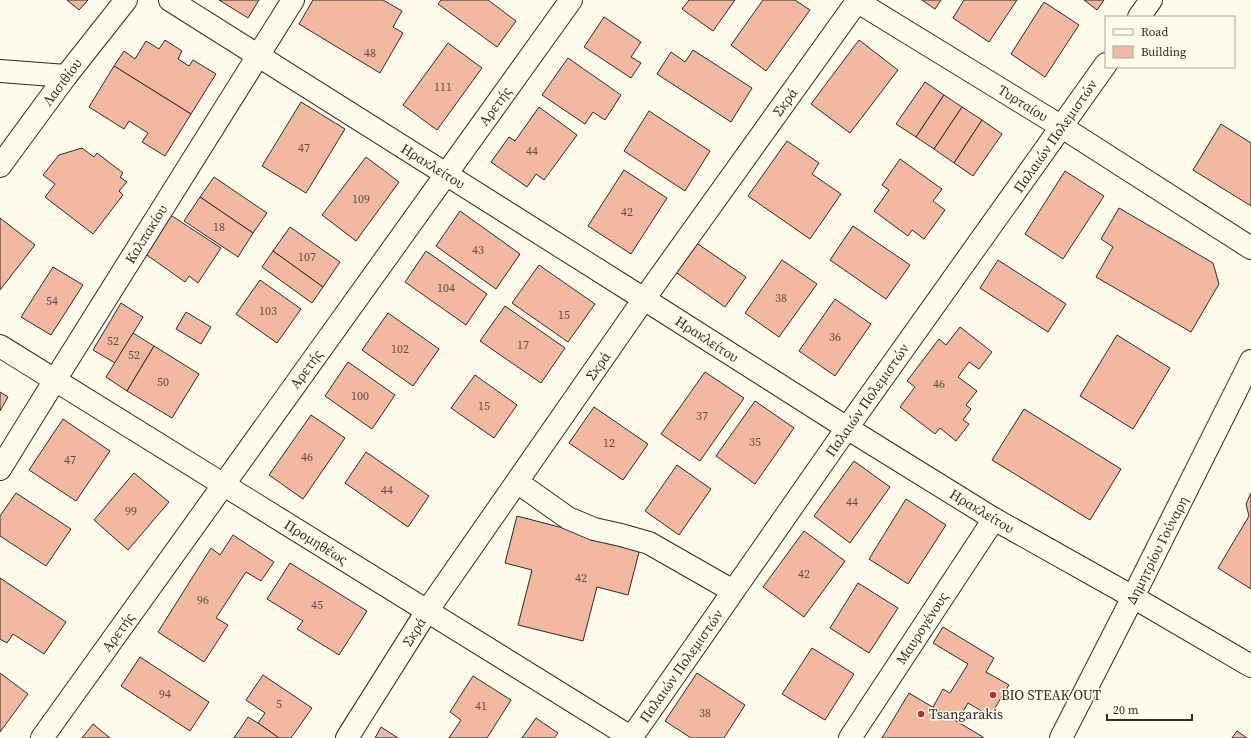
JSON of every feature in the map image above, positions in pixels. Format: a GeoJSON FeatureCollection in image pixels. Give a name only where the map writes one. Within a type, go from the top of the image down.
{"type":"FeatureCollection","features":[{"type":"Feature","properties":{"kind":"street","name":"Λασιθίου"},"geometry":{"type":"LineString","coordinates":[[0,166],[66,76],[126,0]]}},
{"type":"Feature","properties":{"kind":"street","name":"Ηρακλείτου"},"geometry":{"type":"LineString","coordinates":[[170,0],[847,428],[994,519],[1133,596],[1251,666]]}},
{"type":"Feature","properties":{"kind":"street","name":"Καλπακίου"},"geometry":{"type":"LineString","coordinates":[[0,469],[293,0]]}},
{"type":"Feature","properties":{"kind":"street","name":"Αρετής"},"geometry":{"type":"LineString","coordinates":[[42,738],[571,0]]}},
{"type":"Feature","properties":{"kind":"street","name":"Τυρταίου"},"geometry":{"type":"LineString","coordinates":[[857,0],[1062,127],[1251,248]]}},
{"type":"Feature","properties":{"kind":"street","name":"Σκρά"},"geometry":{"type":"LineString","coordinates":[[347,738],[427,611],[644,299],[857,0]]}},
{"type":"Feature","properties":{"kind":"street"},"geometry":{"type":"LineString","coordinates":[[1140,16],[1151,0]]}},
{"type":"Feature","properties":{"kind":"street","name":"Παλαιών Πολεμιστών"},"geometry":{"type":"LineString","coordinates":[[631,738],[847,428],[1105,65]]}},
{"type":"Feature","properties":{"kind":"street"},"geometry":{"type":"LineString","coordinates":[[0,70],[66,76]]}},
{"type":"Feature","properties":{"kind":"street","name":"Προμηθέως"},"geometry":{"type":"LineString","coordinates":[[0,346],[631,738]]}},
{"type":"Feature","properties":{"kind":"street","name":"Δημητρίου Γούναρη"},"geometry":{"type":"LineString","coordinates":[[1061,738],[1251,361]]}},
{"type":"Feature","properties":{"kind":"street"},"geometry":{"type":"LineString","coordinates":[[517,482],[568,518],[594,529],[649,543],[733,591]]}},
{"type":"Feature","properties":{"kind":"street","name":"Μαυρογένους"},"geometry":{"type":"LineString","coordinates":[[850,738],[994,519]]}},
{"type":"Feature","properties":{"kind":"building"},"geometry":{"type":"Polygon","coordinates":[[[67,0],[88,0],[79,10],[67,0]]]}},
{"type":"Feature","properties":{"kind":"building"},"geometry":{"type":"Polygon","coordinates":[[[219,0],[259,0],[248,18],[219,0]]]}},
{"type":"Feature","properties":{"kind":"building"},"geometry":{"type":"Polygon","coordinates":[[[313,0],[383,0],[402,11],[393,27],[403,33],[380,73],[299,24],[313,0]]]}},
{"type":"Feature","properties":{"kind":"building"},"geometry":{"type":"Polygon","coordinates":[[[441,0],[488,0],[516,21],[497,47],[438,4],[441,0]]]}},
{"type":"Feature","properties":{"kind":"building"},"geometry":{"type":"Polygon","coordinates":[[[689,0],[735,0],[713,31],[682,9],[689,0]]]}},
{"type":"Feature","properties":{"kind":"building"},"geometry":{"type":"Polygon","coordinates":[[[763,0],[795,0],[810,10],[766,71],[731,45],[763,0]]]}},
{"type":"Feature","properties":{"kind":"building"},"geometry":{"type":"Polygon","coordinates":[[[922,0],[941,0],[935,9],[922,0]]]}},
{"type":"Feature","properties":{"kind":"building"},"geometry":{"type":"Polygon","coordinates":[[[964,0],[1017,0],[989,42],[953,18],[964,0]]]}},
{"type":"Feature","properties":{"kind":"building"},"geometry":{"type":"Polygon","coordinates":[[[1084,0],[1104,0],[1097,10],[1084,0]]]}},
{"type":"Feature","properties":{"kind":"building"},"geometry":{"type":"Polygon","coordinates":[[[1044,2],[1079,25],[1045,77],[1011,54],[1044,2]]]}},
{"type":"Feature","properties":{"kind":"building"},"geometry":{"type":"Polygon","coordinates":[[[604,17],[641,42],[631,57],[641,63],[631,78],[584,47],[604,17]]]}},
{"type":"Feature","properties":{"kind":"building"},"geometry":{"type":"Polygon","coordinates":[[[165,40],[182,51],[178,59],[189,66],[193,60],[216,74],[191,114],[114,66],[124,51],[135,59],[146,41],[159,49],[165,40]]]}},
{"type":"Feature","properties":{"kind":"building"},"geometry":{"type":"Polygon","coordinates":[[[859,40],[898,70],[850,133],[811,104],[859,40]]]}},
{"type":"Feature","properties":{"kind":"building"},"geometry":{"type":"Polygon","coordinates":[[[448,43],[482,68],[437,130],[403,105],[448,43]]]}},
{"type":"Feature","properties":{"kind":"building"},"geometry":{"type":"Polygon","coordinates":[[[693,50],[752,88],[731,122],[657,74],[671,52],[685,62],[693,50]]]}},
{"type":"Feature","properties":{"kind":"building"},"geometry":{"type":"Polygon","coordinates":[[[568,58],[621,95],[605,120],[593,112],[585,124],[542,95],[568,58]]]}},
{"type":"Feature","properties":{"kind":"building"},"geometry":{"type":"Polygon","coordinates":[[[114,66],[191,114],[165,156],[142,142],[148,133],[129,121],[124,129],[89,107],[114,66]]]}},
{"type":"Feature","properties":{"kind":"building"},"geometry":{"type":"Polygon","coordinates":[[[925,82],[944,95],[916,137],[896,124],[925,82]]]}},
{"type":"Feature","properties":{"kind":"building"},"geometry":{"type":"Polygon","coordinates":[[[944,95],[962,107],[934,149],[916,137],[944,95]]]}},
{"type":"Feature","properties":{"kind":"building"},"geometry":{"type":"Polygon","coordinates":[[[301,102],[345,129],[306,193],[262,166],[301,102]]]}},
{"type":"Feature","properties":{"kind":"building"},"geometry":{"type":"Polygon","coordinates":[[[539,107],[577,135],[544,180],[536,174],[527,187],[491,162],[509,137],[515,141],[539,107]]]}},
{"type":"Feature","properties":{"kind":"building"},"geometry":{"type":"Polygon","coordinates":[[[962,107],[982,120],[954,163],[934,149],[962,107]]]}},
{"type":"Feature","properties":{"kind":"building"},"geometry":{"type":"Polygon","coordinates":[[[649,111],[710,151],[685,191],[624,151],[649,111]]]}},
{"type":"Feature","properties":{"kind":"building"},"geometry":{"type":"Polygon","coordinates":[[[982,120],[1002,134],[973,176],[954,163],[982,120]]]}},
{"type":"Feature","properties":{"kind":"building"},"geometry":{"type":"Polygon","coordinates":[[[1221,124],[1251,143],[1251,206],[1193,170],[1221,124]]]}},
{"type":"Feature","properties":{"kind":"building"},"geometry":{"type":"Polygon","coordinates":[[[787,141],[819,163],[812,174],[841,194],[810,239],[748,196],[787,141]]]}},
{"type":"Feature","properties":{"kind":"building"},"geometry":{"type":"Polygon","coordinates":[[[82,148],[94,157],[97,153],[123,173],[120,177],[127,182],[119,191],[123,195],[93,234],[45,197],[55,184],[43,175],[59,155],[82,148]]]}},
{"type":"Feature","properties":{"kind":"building"},"geometry":{"type":"Polygon","coordinates":[[[366,157],[399,182],[356,241],[322,215],[366,157]]]}},
{"type":"Feature","properties":{"kind":"building"},"geometry":{"type":"Polygon","coordinates":[[[900,159],[942,189],[933,201],[945,210],[924,239],[912,230],[908,236],[874,211],[889,190],[882,185],[900,159]]]}},
{"type":"Feature","properties":{"kind":"building"},"geometry":{"type":"Polygon","coordinates":[[[624,170],[667,198],[631,254],[588,226],[624,170]]]}},
{"type":"Feature","properties":{"kind":"building"},"geometry":{"type":"Polygon","coordinates":[[[1065,171],[1104,196],[1063,259],[1025,234],[1065,171]]]}},
{"type":"Feature","properties":{"kind":"building"},"geometry":{"type":"Polygon","coordinates":[[[214,177],[267,213],[253,233],[200,197],[214,177]]]}},
{"type":"Feature","properties":{"kind":"building"},"geometry":{"type":"Polygon","coordinates":[[[200,197],[253,233],[238,257],[184,221],[200,197]]]}},
{"type":"Feature","properties":{"kind":"building"},"geometry":{"type":"Polygon","coordinates":[[[1119,208],[1213,263],[1219,284],[1191,332],[1096,277],[1113,247],[1101,239],[1119,208]]]}},
{"type":"Feature","properties":{"kind":"building"},"geometry":{"type":"Polygon","coordinates":[[[460,211],[520,254],[496,289],[436,246],[460,211]]]}},
{"type":"Feature","properties":{"kind":"building"},"geometry":{"type":"Polygon","coordinates":[[[169,214],[221,248],[198,283],[189,276],[185,282],[144,253],[169,214]]]}},
{"type":"Feature","properties":{"kind":"building"},"geometry":{"type":"Polygon","coordinates":[[[0,218],[35,245],[0,290],[0,218]]]}},
{"type":"Feature","properties":{"kind":"building"},"geometry":{"type":"Polygon","coordinates":[[[853,226],[910,265],[886,299],[830,260],[853,226]]]}},
{"type":"Feature","properties":{"kind":"building"},"geometry":{"type":"Polygon","coordinates":[[[290,227],[340,262],[323,287],[273,251],[290,227]]]}},
{"type":"Feature","properties":{"kind":"building"},"geometry":{"type":"Polygon","coordinates":[[[695,242],[746,277],[725,307],[674,271],[695,242]]]}},
{"type":"Feature","properties":{"kind":"building"},"geometry":{"type":"Polygon","coordinates":[[[273,251],[323,287],[312,303],[262,267],[273,251]]]}},
{"type":"Feature","properties":{"kind":"building"},"geometry":{"type":"Polygon","coordinates":[[[426,251],[487,294],[466,325],[405,282],[426,251]]]}},
{"type":"Feature","properties":{"kind":"building"},"geometry":{"type":"Polygon","coordinates":[[[782,260],[817,284],[779,337],[745,313],[782,260]]]}},
{"type":"Feature","properties":{"kind":"building"},"geometry":{"type":"Polygon","coordinates":[[[998,260],[1066,304],[1048,332],[980,288],[998,260]]]}},
{"type":"Feature","properties":{"kind":"building"},"geometry":{"type":"Polygon","coordinates":[[[539,265],[595,304],[568,342],[512,303],[539,265]]]}},
{"type":"Feature","properties":{"kind":"building"},"geometry":{"type":"Polygon","coordinates":[[[53,267],[83,285],[51,335],[21,317],[53,267]]]}},
{"type":"Feature","properties":{"kind":"building"},"geometry":{"type":"Polygon","coordinates":[[[260,280],[301,309],[277,343],[236,314],[260,280]]]}},
{"type":"Feature","properties":{"kind":"building"},"geometry":{"type":"Polygon","coordinates":[[[835,299],[871,324],[835,376],[799,351],[835,299]]]}},
{"type":"Feature","properties":{"kind":"building"},"geometry":{"type":"Polygon","coordinates":[[[121,303],[143,317],[115,363],[93,350],[121,303]]]}},
{"type":"Feature","properties":{"kind":"building"},"geometry":{"type":"Polygon","coordinates":[[[505,306],[565,348],[541,383],[480,341],[505,306]]]}},
{"type":"Feature","properties":{"kind":"building"},"geometry":{"type":"Polygon","coordinates":[[[186,312],[211,327],[201,344],[176,329],[186,312]]]}},
{"type":"Feature","properties":{"kind":"building"},"geometry":{"type":"Polygon","coordinates":[[[388,313],[439,349],[413,386],[362,350],[388,313]]]}},
{"type":"Feature","properties":{"kind":"building"},"geometry":{"type":"Polygon","coordinates":[[[960,327],[992,352],[979,369],[969,362],[958,377],[977,391],[966,405],[971,409],[963,420],[969,424],[956,441],[940,428],[935,434],[900,407],[915,387],[907,381],[939,339],[946,345],[960,327]]]}},
{"type":"Feature","properties":{"kind":"building"},"geometry":{"type":"Polygon","coordinates":[[[133,333],[154,346],[127,391],[106,377],[133,333]]]}},
{"type":"Feature","properties":{"kind":"building"},"geometry":{"type":"Polygon","coordinates":[[[1117,335],[1170,368],[1133,429],[1080,396],[1117,335]]]}},
{"type":"Feature","properties":{"kind":"building"},"geometry":{"type":"Polygon","coordinates":[[[154,346],[199,374],[172,418],[127,391],[154,346]]]}},
{"type":"Feature","properties":{"kind":"building"},"geometry":{"type":"Polygon","coordinates":[[[348,362],[395,395],[372,429],[325,396],[348,362]]]}},
{"type":"Feature","properties":{"kind":"building"},"geometry":{"type":"Polygon","coordinates":[[[705,372],[744,398],[700,461],[661,434],[705,372]]]}},
{"type":"Feature","properties":{"kind":"building"},"geometry":{"type":"Polygon","coordinates":[[[475,375],[517,405],[494,438],[451,408],[475,375]]]}},
{"type":"Feature","properties":{"kind":"building"},"geometry":{"type":"Polygon","coordinates":[[[0,392],[8,397],[0,411],[0,392]]]}},
{"type":"Feature","properties":{"kind":"building"},"geometry":{"type":"Polygon","coordinates":[[[755,401],[794,428],[755,484],[716,456],[755,401]]]}},
{"type":"Feature","properties":{"kind":"building"},"geometry":{"type":"Polygon","coordinates":[[[594,407],[648,444],[623,480],[569,443],[594,407]]]}},
{"type":"Feature","properties":{"kind":"building"},"geometry":{"type":"Polygon","coordinates":[[[1024,409],[1121,469],[1090,520],[992,460],[1024,409]]]}},
{"type":"Feature","properties":{"kind":"building"},"geometry":{"type":"Polygon","coordinates":[[[311,415],[345,438],[303,499],[269,475],[311,415]]]}},
{"type":"Feature","properties":{"kind":"building"},"geometry":{"type":"Polygon","coordinates":[[[63,419],[110,451],[76,501],[29,470],[63,419]]]}},
{"type":"Feature","properties":{"kind":"building"},"geometry":{"type":"Polygon","coordinates":[[[366,452],[429,496],[408,527],[345,483],[366,452]]]}},
{"type":"Feature","properties":{"kind":"building"},"geometry":{"type":"Polygon","coordinates":[[[854,461],[890,487],[850,543],[814,516],[854,461]]]}},
{"type":"Feature","properties":{"kind":"building"},"geometry":{"type":"Polygon","coordinates":[[[677,465],[711,489],[679,535],[645,511],[677,465]]]}},
{"type":"Feature","properties":{"kind":"building"},"geometry":{"type":"Polygon","coordinates":[[[134,473],[169,502],[128,550],[94,520],[134,473]]]}},
{"type":"Feature","properties":{"kind":"building"},"geometry":{"type":"Polygon","coordinates":[[[16,493],[71,529],[46,566],[0,536],[0,516],[16,493]]]}},
{"type":"Feature","properties":{"kind":"building"},"geometry":{"type":"Polygon","coordinates":[[[1251,493],[1251,589],[1218,568],[1249,516],[1246,504],[1251,493]]]}},
{"type":"Feature","properties":{"kind":"building"},"geometry":{"type":"Polygon","coordinates":[[[906,499],[946,525],[908,584],[869,559],[906,499]]]}},
{"type":"Feature","properties":{"kind":"building"},"geometry":{"type":"Polygon","coordinates":[[[517,516],[640,548],[628,595],[597,587],[583,641],[518,625],[532,570],[505,563],[517,516]]]}},
{"type":"Feature","properties":{"kind":"building"},"geometry":{"type":"Polygon","coordinates":[[[804,531],[845,561],[804,617],[763,587],[804,531]]]}},
{"type":"Feature","properties":{"kind":"building"},"geometry":{"type":"Polygon","coordinates":[[[233,535],[274,562],[261,581],[246,572],[216,618],[228,625],[204,662],[158,632],[211,548],[220,555],[233,535]]]}},
{"type":"Feature","properties":{"kind":"building"},"geometry":{"type":"Polygon","coordinates":[[[290,563],[367,611],[339,655],[297,629],[303,621],[267,599],[290,563]]]}},
{"type":"Feature","properties":{"kind":"building"},"geometry":{"type":"Polygon","coordinates":[[[0,578],[66,622],[44,654],[13,634],[7,643],[0,639],[0,578]]]}},
{"type":"Feature","properties":{"kind":"building"},"geometry":{"type":"Polygon","coordinates":[[[858,583],[898,608],[869,653],[830,628],[858,583]]]}},
{"type":"Feature","properties":{"kind":"building"},"geometry":{"type":"Polygon","coordinates":[[[943,627],[994,658],[986,672],[1009,685],[990,716],[968,703],[957,722],[933,707],[943,689],[950,693],[968,664],[933,643],[943,627]]]}},
{"type":"Feature","properties":{"kind":"building"},"geometry":{"type":"Polygon","coordinates":[[[812,648],[854,674],[825,720],[782,694],[812,648]]]}},
{"type":"Feature","properties":{"kind":"building"},"geometry":{"type":"Polygon","coordinates":[[[140,657],[209,702],[190,731],[121,686],[140,657]]]}},
{"type":"Feature","properties":{"kind":"building"},"geometry":{"type":"Polygon","coordinates":[[[0,673],[28,694],[0,732],[0,673]]]}},
{"type":"Feature","properties":{"kind":"building"},"geometry":{"type":"Polygon","coordinates":[[[697,673],[745,705],[724,738],[691,738],[665,721],[697,673]]]}},
{"type":"Feature","properties":{"kind":"building"},"geometry":{"type":"Polygon","coordinates":[[[263,675],[312,708],[291,738],[279,738],[258,723],[265,713],[246,700],[263,675]]]}},
{"type":"Feature","properties":{"kind":"building"},"geometry":{"type":"Polygon","coordinates":[[[473,676],[511,700],[487,738],[449,738],[461,720],[450,712],[473,676]]]}},
{"type":"Feature","properties":{"kind":"building","name":"Tsangarakis"},"geometry":{"type":"Polygon","coordinates":[[[909,693],[983,737],[983,738],[882,738],[909,693]]]}},
{"type":"Feature","properties":{"kind":"building"},"geometry":{"type":"Polygon","coordinates":[[[248,717],[258,723],[279,738],[234,738],[248,717]]]}},
{"type":"Feature","properties":{"kind":"building"},"geometry":{"type":"Polygon","coordinates":[[[536,718],[558,733],[554,738],[522,738],[536,718]]]}},
{"type":"Feature","properties":{"kind":"building"},"geometry":{"type":"Polygon","coordinates":[[[93,724],[110,738],[82,738],[93,724]]]}},
{"type":"Feature","properties":{"kind":"building"},"geometry":{"type":"Polygon","coordinates":[[[381,727],[398,738],[375,738],[381,727]]]}},
{"type":"Feature","properties":{"kind":"building"},"geometry":{"type":"Polygon","coordinates":[[[1237,731],[1247,738],[1232,738],[1237,731]]]}},
{"type":"Feature","properties":{"kind":"place","name":"BIO STEAK OUT"},"geometry":{"type":"Point","coordinates":[993,695]}},
{"type":"Feature","properties":{"kind":"place","name":"Tsangarakis"},"geometry":{"type":"Point","coordinates":[921,714]}}]}
